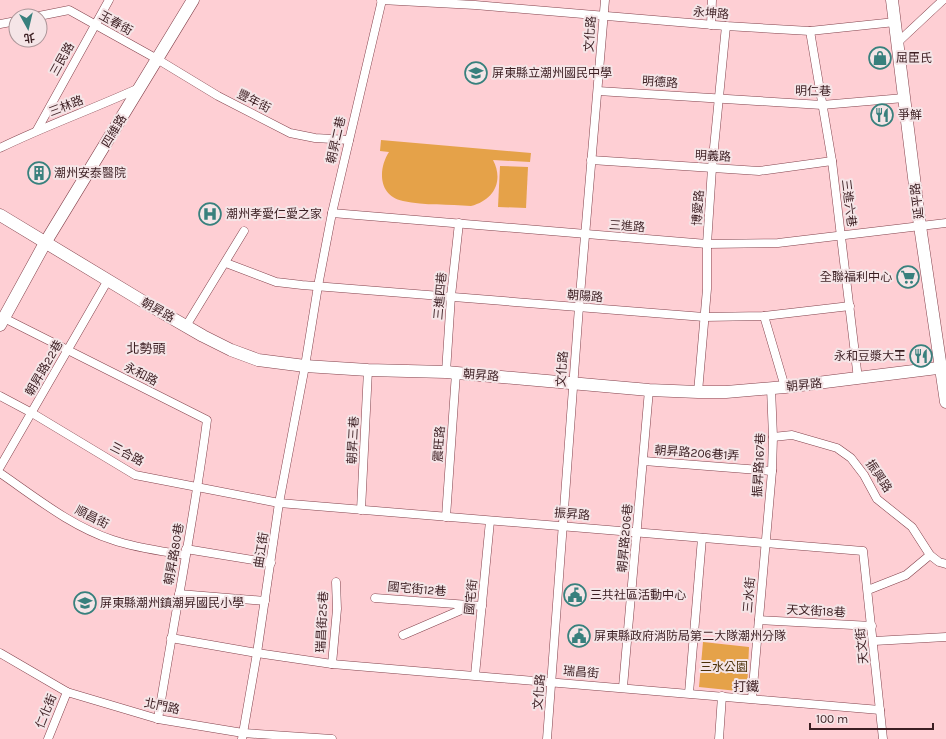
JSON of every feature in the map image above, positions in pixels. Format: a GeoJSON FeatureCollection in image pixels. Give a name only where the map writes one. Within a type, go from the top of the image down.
{"type":"FeatureCollection","features":[{"type":"Feature","properties":{"kind":"main road","name":"四維路"},"geometry":{"type":"LineString","coordinates":[[2,321],[46,243],[193,0]]}},
{"type":"Feature","properties":{"kind":"main road","name":"延平路"},"geometry":{"type":"LineString","coordinates":[[892,0],[920,226],[943,368],[946,402]]}},
{"type":"Feature","properties":{"kind":"main road","name":"朝昇路"},"geometry":{"type":"LineString","coordinates":[[0,215],[186,326],[231,350],[258,360],[305,366],[451,373],[649,390],[698,392],[726,392],[785,387],[943,368]]}},
{"type":"Feature","properties":{"kind":"street","name":"三民路"},"geometry":{"type":"LineString","coordinates":[[37,130],[109,0]]}},
{"type":"Feature","properties":{"kind":"street","name":"永坤路"},"geometry":{"type":"LineString","coordinates":[[382,0],[475,2],[711,25],[810,31],[895,22]]}},
{"type":"Feature","properties":{"kind":"street","name":"朝昇二巷"},"geometry":{"type":"LineString","coordinates":[[305,366],[332,213],[382,0]]}},
{"type":"Feature","properties":{"kind":"street","name":"文化路"},"geometry":{"type":"LineString","coordinates":[[547,739],[564,525],[584,235],[605,0]]}},
{"type":"Feature","properties":{"kind":"street"},"geometry":{"type":"LineString","coordinates":[[711,25],[712,0]]}},
{"type":"Feature","properties":{"kind":"street"},"geometry":{"type":"LineString","coordinates":[[898,42],[943,0]]}},
{"type":"Feature","properties":{"kind":"street","name":"玉春街"},"geometry":{"type":"LineString","coordinates":[[48,14],[69,10],[157,59]]}},
{"type":"Feature","properties":{"kind":"street","name":"博愛路"},"geometry":{"type":"LineString","coordinates":[[698,392],[704,317],[712,168],[726,26]]}},
{"type":"Feature","properties":{"kind":"street","name":"三進六巷"},"geometry":{"type":"LineString","coordinates":[[810,31],[832,161],[858,379]]}},
{"type":"Feature","properties":{"kind":"street","name":"豐年街"},"geometry":{"type":"LineString","coordinates":[[157,59],[218,96],[290,133],[314,138],[349,140]]}},
{"type":"Feature","properties":{"kind":"street","name":"三林路"},"geometry":{"type":"LineString","coordinates":[[0,148],[37,130],[79,115],[141,88]]}},
{"type":"Feature","properties":{"kind":"street","name":"明德路"},"geometry":{"type":"LineString","coordinates":[[598,91],[720,98]]}},
{"type":"Feature","properties":{"kind":"street","name":"明仁巷"},"geometry":{"type":"LineString","coordinates":[[720,98],[822,105],[904,98]]}},
{"type":"Feature","properties":{"kind":"street","name":"明義路"},"geometry":{"type":"LineString","coordinates":[[591,160],[759,171],[832,161]]}},
{"type":"Feature","properties":{"kind":"street","name":"三進路"},"geometry":{"type":"LineString","coordinates":[[332,213],[707,244],[771,244],[946,223]]}},
{"type":"Feature","properties":{"kind":"street","name":"三進四巷"},"geometry":{"type":"LineString","coordinates":[[451,373],[451,296],[459,223]]}},
{"type":"Feature","properties":{"kind":"street"},"geometry":{"type":"LineString","coordinates":[[186,326],[244,231]]}},
{"type":"Feature","properties":{"kind":"street"},"geometry":{"type":"LineString","coordinates":[[226,262],[276,282],[318,286]]}},
{"type":"Feature","properties":{"kind":"street","name":"朝昇路22巷"},"geometry":{"type":"LineString","coordinates":[[0,466],[108,280]]}},
{"type":"Feature","properties":{"kind":"street","name":"朝陽路"},"geometry":{"type":"LineString","coordinates":[[318,286],[704,317],[764,316],[850,306]]}},
{"type":"Feature","properties":{"kind":"street"},"geometry":{"type":"LineString","coordinates":[[764,316],[785,387]]}},
{"type":"Feature","properties":{"kind":"street","name":"永和路"},"geometry":{"type":"LineString","coordinates":[[2,321],[68,350],[207,420],[198,488]]}},
{"type":"Feature","properties":{"kind":"street","name":"曲江街"},"geometry":{"type":"LineString","coordinates":[[242,736],[257,654],[279,503],[305,366]]}},
{"type":"Feature","properties":{"kind":"street","name":"朝昇三巷"},"geometry":{"type":"LineString","coordinates":[[361,510],[368,370]]}},
{"type":"Feature","properties":{"kind":"street","name":"震旺路"},"geometry":{"type":"LineString","coordinates":[[446,517],[451,373]]}},
{"type":"Feature","properties":{"kind":"street","name":"振昇路167巷"},"geometry":{"type":"LineString","coordinates":[[766,543],[772,470],[773,437],[771,388]]}},
{"type":"Feature","properties":{"kind":"street","name":"朝昇路206巷"},"geometry":{"type":"LineString","coordinates":[[623,688],[649,390]]}},
{"type":"Feature","properties":{"kind":"street","name":"三合路"},"geometry":{"type":"LineString","coordinates":[[0,396],[32,413],[135,474],[198,488],[279,503]]}},
{"type":"Feature","properties":{"kind":"street","name":"振興路"},"geometry":{"type":"LineString","coordinates":[[773,437],[792,435],[837,448],[851,458],[864,475],[877,499],[912,527],[930,555],[939,562],[946,564]]}},
{"type":"Feature","properties":{"kind":"street","name":"朝昇路206巷1弄"},"geometry":{"type":"LineString","coordinates":[[644,461],[772,470]]}},
{"type":"Feature","properties":{"kind":"street","name":"順昌街"},"geometry":{"type":"LineString","coordinates":[[0,473],[67,518],[98,534],[119,542],[271,563]]}},
{"type":"Feature","properties":{"kind":"street","name":"朝昇路80巷"},"geometry":{"type":"LineString","coordinates":[[158,719],[198,488]]}},
{"type":"Feature","properties":{"kind":"street","name":"振昇路"},"geometry":{"type":"LineString","coordinates":[[279,503],[564,525],[864,551]]}},
{"type":"Feature","properties":{"kind":"street","name":"國宅街"},"geometry":{"type":"LineString","coordinates":[[475,675],[490,520]]}},
{"type":"Feature","properties":{"kind":"street"},"geometry":{"type":"LineString","coordinates":[[689,692],[702,538]]}},
{"type":"Feature","properties":{"kind":"street","name":"三水街"},"geometry":{"type":"LineString","coordinates":[[752,698],[766,543]]}},
{"type":"Feature","properties":{"kind":"street","name":"天文街"},"geometry":{"type":"LineString","coordinates":[[864,551],[883,739]]}},
{"type":"Feature","properties":{"kind":"street"},"geometry":{"type":"LineString","coordinates":[[868,590],[906,575],[930,555]]}},
{"type":"Feature","properties":{"kind":"street","name":"瑞昌街25巷"},"geometry":{"type":"LineString","coordinates":[[332,664],[337,609],[336,582]]}},
{"type":"Feature","properties":{"kind":"street"},"geometry":{"type":"LineString","coordinates":[[179,594],[265,601]]}},
{"type":"Feature","properties":{"kind":"street","name":"國宅街12巷"},"geometry":{"type":"LineString","coordinates":[[375,598],[482,606]]}},
{"type":"Feature","properties":{"kind":"street"},"geometry":{"type":"LineString","coordinates":[[403,635],[470,606]]}},
{"type":"Feature","properties":{"kind":"street","name":"天文街18巷"},"geometry":{"type":"LineString","coordinates":[[759,620],[872,626]]}},
{"type":"Feature","properties":{"kind":"street"},"geometry":{"type":"LineString","coordinates":[[874,641],[946,636]]}},
{"type":"Feature","properties":{"kind":"street","name":"瑞昌街"},"geometry":{"type":"LineString","coordinates":[[171,638],[257,654],[332,664],[689,692],[880,710]]}},
{"type":"Feature","properties":{"kind":"street","name":"北門路"},"geometry":{"type":"LineString","coordinates":[[0,653],[67,692],[158,719],[242,736],[332,739]]}},
{"type":"Feature","properties":{"kind":"street","name":"仁化街"},"geometry":{"type":"LineString","coordinates":[[48,739],[67,692]]}},
{"type":"Feature","properties":{"kind":"street"},"geometry":{"type":"LineString","coordinates":[[719,739],[722,696]]}},
{"type":"Feature","properties":{"kind":"green space"},"geometry":{"type":"Polygon","coordinates":[[[381,140],[531,153],[530,162],[493,160],[497,175],[495,189],[486,199],[471,206],[411,203],[395,198],[389,194],[385,188],[382,181],[382,174],[385,159],[389,152],[380,151],[381,140]]]}},
{"type":"Feature","properties":{"kind":"green space"},"geometry":{"type":"Polygon","coordinates":[[[500,166],[528,167],[526,208],[498,207],[500,166]]]}},
{"type":"Feature","properties":{"kind":"green space","name":"三水公園"},"geometry":{"type":"Polygon","coordinates":[[[703,642],[749,647],[747,692],[699,687],[703,642]]]}},
{"type":"Feature","properties":{"kind":"place","name":"屈臣氏"},"geometry":{"type":"Point","coordinates":[880,58]}},
{"type":"Feature","properties":{"kind":"place","name":"屏東縣立潮州國民中學"},"geometry":{"type":"Point","coordinates":[476,73]}},
{"type":"Feature","properties":{"kind":"place","name":"爭鮮"},"geometry":{"type":"Point","coordinates":[882,115]}},
{"type":"Feature","properties":{"kind":"place","name":"潮州安泰醫院"},"geometry":{"type":"Point","coordinates":[39,173]}},
{"type":"Feature","properties":{"kind":"place","name":"潮州孝愛仁愛之家"},"geometry":{"type":"Point","coordinates":[210,214]}},
{"type":"Feature","properties":{"kind":"place","name":"全聯福利中心"},"geometry":{"type":"Point","coordinates":[908,277]}},
{"type":"Feature","properties":{"kind":"place","name":"永和豆漿大王"},"geometry":{"type":"Point","coordinates":[921,356]}},
{"type":"Feature","properties":{"kind":"place","name":"三共社區活動中心"},"geometry":{"type":"Point","coordinates":[575,595]}},
{"type":"Feature","properties":{"kind":"place","name":"屏東縣潮州鎮潮昇國民小學"},"geometry":{"type":"Point","coordinates":[85,603]}},
{"type":"Feature","properties":{"kind":"place","name":"屏東縣政府消防局第二大隊潮州分隊"},"geometry":{"type":"Point","coordinates":[579,636]}},
{"type":"Feature","properties":{"kind":"district","name":"北勢頭"},"geometry":{"type":"Point","coordinates":[146,348]}},
{"type":"Feature","properties":{"kind":"district","name":"打鐵"},"geometry":{"type":"Point","coordinates":[746,686]}}]}
